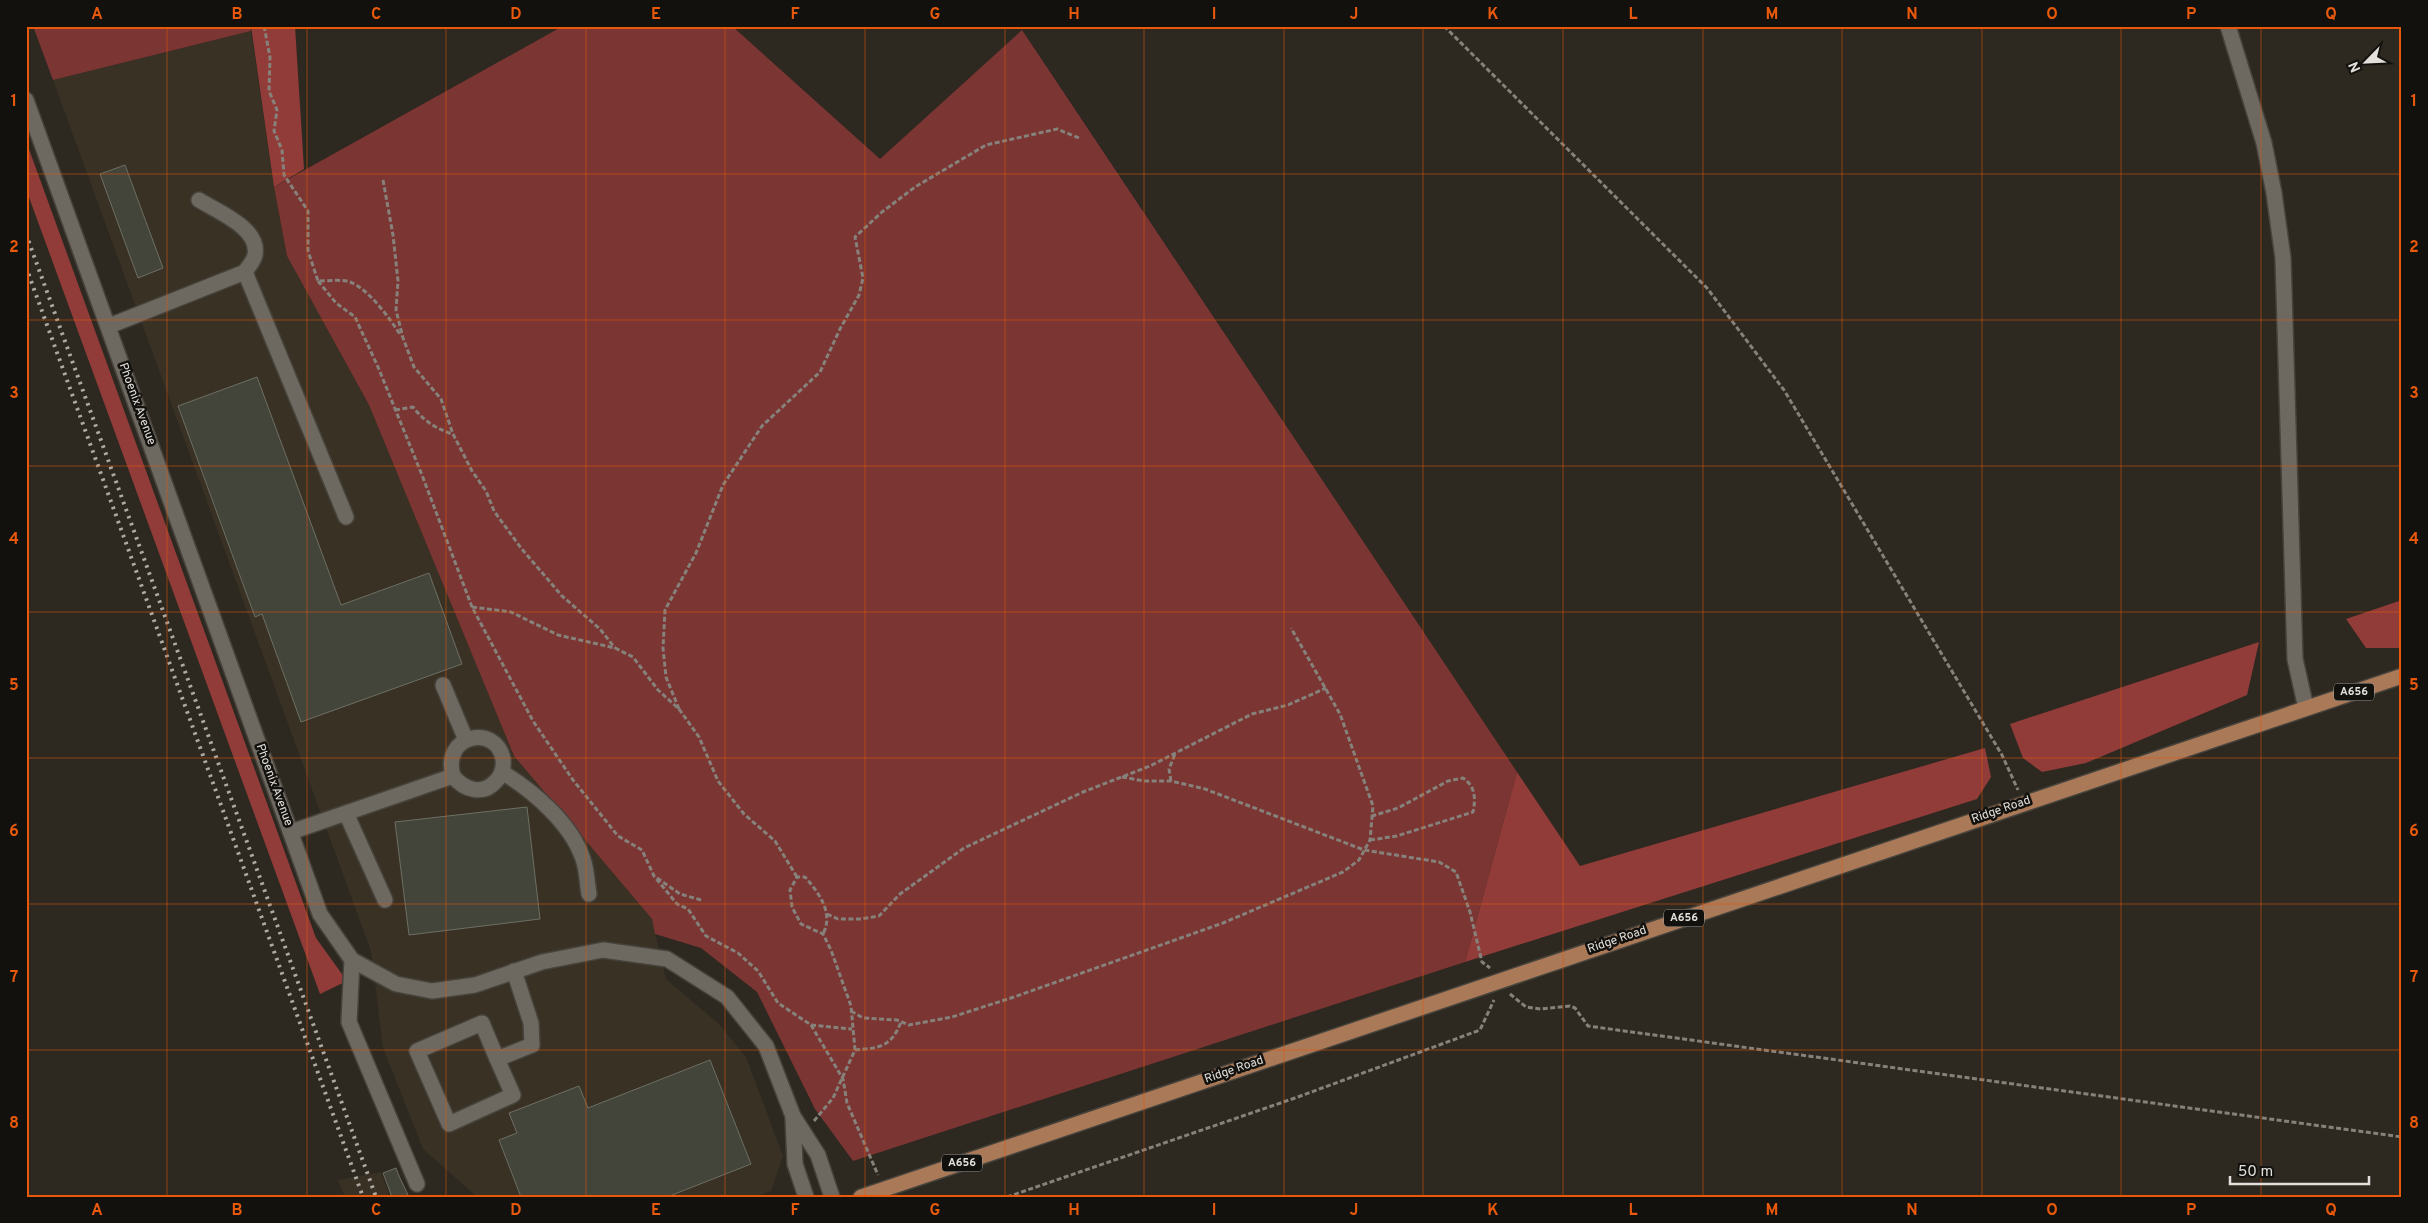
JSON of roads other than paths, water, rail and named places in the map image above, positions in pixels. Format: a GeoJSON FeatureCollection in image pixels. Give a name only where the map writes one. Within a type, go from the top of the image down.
{"type":"FeatureCollection","features":[{"type":"Feature","properties":{"kind":"main road","name":"Ridge Road"},"geometry":{"type":"LineString","coordinates":[[862,1197],[2023,802],[2402,676]]}},
{"type":"Feature","properties":{"kind":"lane"},"geometry":{"type":"LineString","coordinates":[[2228,26],[2264,143],[2274,194],[2282,258],[2295,660],[2306,708]]}},
{"type":"Feature","properties":{"kind":"lane","name":"Phoenix Avenue"},"geometry":{"type":"LineString","coordinates":[[26,100],[320,914],[352,960],[396,984],[432,991],[475,985],[542,962],[603,950],[668,959],[727,997],[766,1046],[793,1116],[818,1155],[832,1197]]}},
{"type":"Feature","properties":{"kind":"lane"},"geometry":{"type":"LineString","coordinates":[[109,326],[245,272],[255,257],[255,242],[248,231],[199,200]]}},
{"type":"Feature","properties":{"kind":"lane"},"geometry":{"type":"LineString","coordinates":[[245,272],[346,517]]}},
{"type":"Feature","properties":{"kind":"lane"},"geometry":{"type":"LineString","coordinates":[[443,685],[466,740]]}},
{"type":"Feature","properties":{"kind":"lane"},"geometry":{"type":"LineString","coordinates":[[484,738],[497,746],[502,754],[502,772],[494,784],[486,788],[475,790],[467,788],[454,776],[451,766],[455,749],[466,740],[484,738]]}},
{"type":"Feature","properties":{"kind":"lane"},"geometry":{"type":"LineString","coordinates":[[502,772],[520,783],[567,830],[578,845],[584,861],[589,894]]}},
{"type":"Feature","properties":{"kind":"lane"},"geometry":{"type":"LineString","coordinates":[[290,832],[454,776]]}},
{"type":"Feature","properties":{"kind":"lane"},"geometry":{"type":"LineString","coordinates":[[346,813],[385,900]]}},
{"type":"Feature","properties":{"kind":"lane"},"geometry":{"type":"LineString","coordinates":[[352,960],[349,1022],[417,1184]]}},
{"type":"Feature","properties":{"kind":"lane"},"geometry":{"type":"LineString","coordinates":[[497,1060],[532,1045],[531,1023],[514,972]]}},
{"type":"Feature","properties":{"kind":"lane"},"geometry":{"type":"LineString","coordinates":[[482,1024],[497,1060],[513,1096],[449,1124],[417,1051],[482,1024]]}},
{"type":"Feature","properties":{"kind":"lane","name":"Phoenix Avenue"},"geometry":{"type":"LineString","coordinates":[[793,1116],[795,1164],[806,1197]]}},
{"type":"Feature","properties":{"kind":"railway"},"geometry":{"type":"LineString","coordinates":[[26,234],[376,1197]]}},
{"type":"Feature","properties":{"kind":"railway"},"geometry":{"type":"LineString","coordinates":[[26,267],[363,1197]]}}]}
